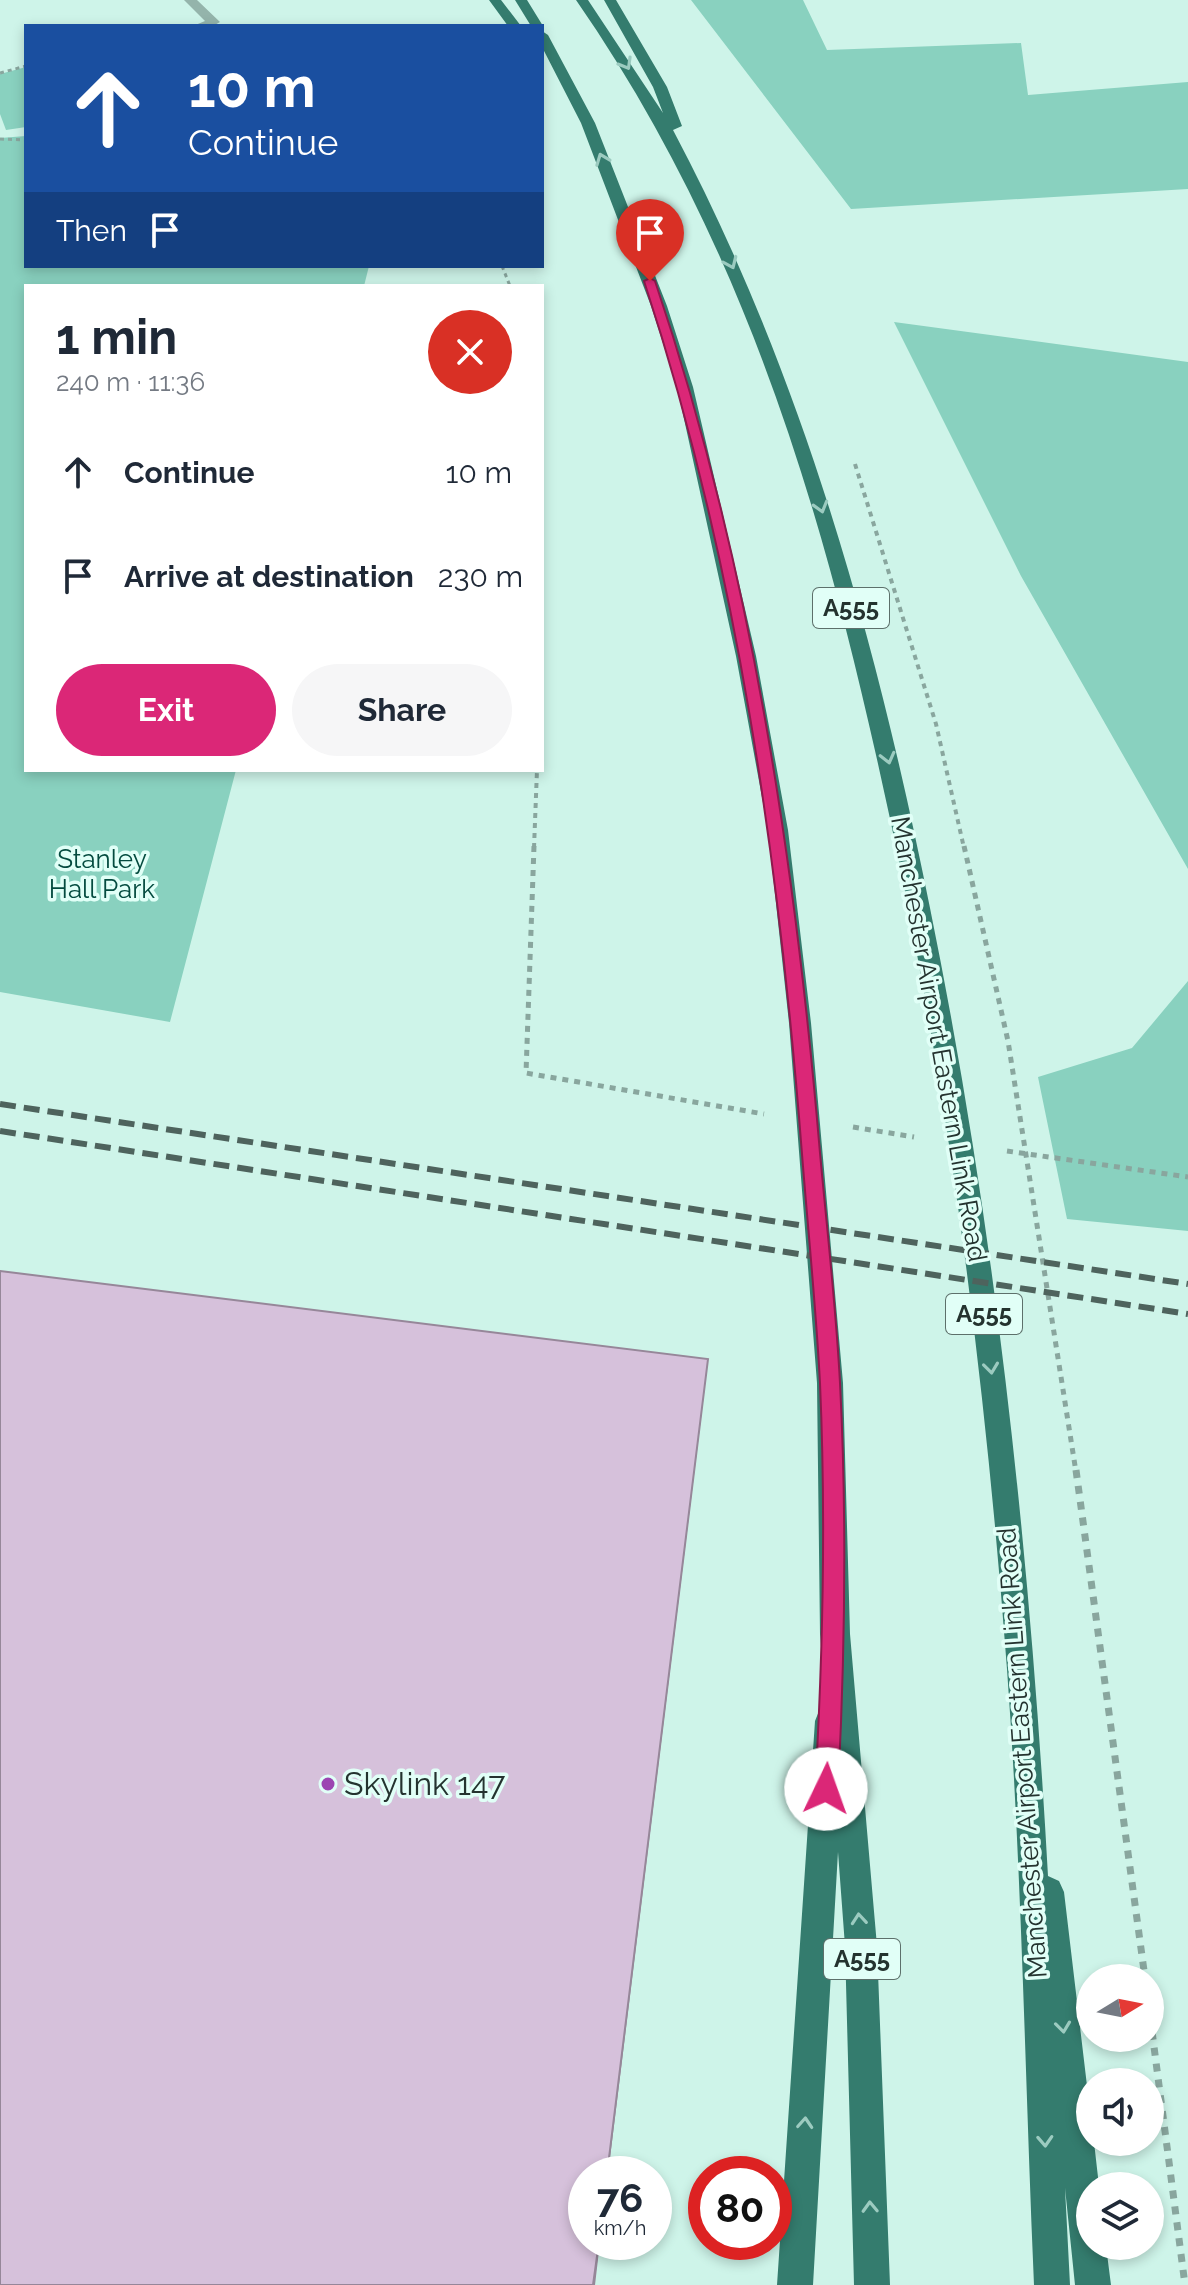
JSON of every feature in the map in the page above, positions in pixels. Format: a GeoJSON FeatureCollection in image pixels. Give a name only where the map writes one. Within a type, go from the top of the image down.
{"type":"FeatureCollection","features":[{"type":"Feature","properties":{"kind":"highway"},"geometry":{"type":"LineString","coordinates":[[495,0],[513,24]]}},
{"type":"Feature","properties":{"kind":"highway"},"geometry":{"type":"LineString","coordinates":[[521,0],[536,24]]}},
{"type":"Feature","properties":{"kind":"highway","name":"Manchester Airport Eastern Link Road"},"geometry":{"type":"LineString","coordinates":[[582,0],[615,43],[699,192],[776,372],[817,493],[859,637],[905,825],[945,1041],[992,1371],[1015,1589],[1022,1672],[1052,2285]]}},
{"type":"Feature","properties":{"kind":"highway","name":"A555"},"geometry":{"type":"LineString","coordinates":[[610,0],[660,87],[699,192]]}},
{"type":"Feature","properties":{"kind":"highway","name":"A555"},"geometry":{"type":"LineString","coordinates":[[544,39],[588,123],[659,306],[685,387],[713,499],[778,830],[800,1023],[830,1383],[835,1634],[861,1946],[872,2285]]}},
{"type":"Feature","properties":{"kind":"highway","name":"A555"},"geometry":{"type":"LineString","coordinates":[[544,65],[588,123]]}},
{"type":"Feature","properties":{"kind":"highway"},"geometry":{"type":"LineString","coordinates":[[795,2285],[835,1634]]}},
{"type":"Feature","properties":{"kind":"highway"},"geometry":{"type":"LineString","coordinates":[[1022,1672],[1093,2285]]}},
{"type":"Feature","properties":{"kind":"street"},"geometry":{"type":"LineString","coordinates":[[190,0],[214,22],[206,24]]}},
{"type":"Feature","properties":{"kind":"path"},"geometry":{"type":"LineString","coordinates":[[0,73],[24,67]]}},
{"type":"Feature","properties":{"kind":"path"},"geometry":{"type":"LineString","coordinates":[[0,139],[24,140]]}},
{"type":"Feature","properties":{"kind":"path"},"geometry":{"type":"LineString","coordinates":[[1008,1041],[1096,1597],[1143,1964]]}},
{"type":"Feature","properties":{"kind":"path"},"geometry":{"type":"LineString","coordinates":[[1155,2052],[1185,2285]]}},
{"type":"Feature","properties":{"kind":"green space"},"geometry":{"type":"Polygon","coordinates":[[[691,0],[803,0],[827,50],[1021,43],[1028,95],[1188,82],[1188,189],[851,209],[691,0]]]}},
{"type":"Feature","properties":{"kind":"green space"},"geometry":{"type":"Polygon","coordinates":[[[24,68],[24,127],[6,130],[0,114],[0,74],[24,68]]]}},
{"type":"Feature","properties":{"kind":"green space","name":"Stanley Hall Park"},"geometry":{"type":"Polygon","coordinates":[[[24,136],[24,268],[368,268],[364,284],[24,284],[24,772],[235,772],[170,1022],[0,992],[0,138],[24,136]]]}},
{"type":"Feature","properties":{"kind":"green space"},"geometry":{"type":"Polygon","coordinates":[[[894,322],[1188,362],[1188,869],[1021,576],[894,322]]]}},
{"type":"Feature","properties":{"kind":"green space"},"geometry":{"type":"Polygon","coordinates":[[[1188,981],[1188,1231],[1067,1219],[1038,1077],[1132,1048],[1188,981]]]}},
{"type":"Feature","properties":{"kind":"building","name":"Skylink 147"},"geometry":{"type":"Polygon","coordinates":[[[0,1271],[708,1359],[609,2156],[568,2156],[568,2260],[596,2260],[593,2285],[0,2285],[0,1271]]]}},
{"type":"Feature","properties":{"kind":"railway"},"geometry":{"type":"LineString","coordinates":[[0,1104],[1188,1284]]}},
{"type":"Feature","properties":{"kind":"railway"},"geometry":{"type":"LineString","coordinates":[[0,1131],[1188,1314]]}},
{"type":"Feature","properties":{"kind":"place","name":"Skylink 147"},"geometry":{"type":"Point","coordinates":[328,1784]}},
{"type":"Feature","properties":{"kind":"route"},"geometry":{"type":"LineString","coordinates":[[650,281],[685,387],[713,499],[778,830],[800,1023],[830,1383],[835,1634],[826,1789]]}}]}
